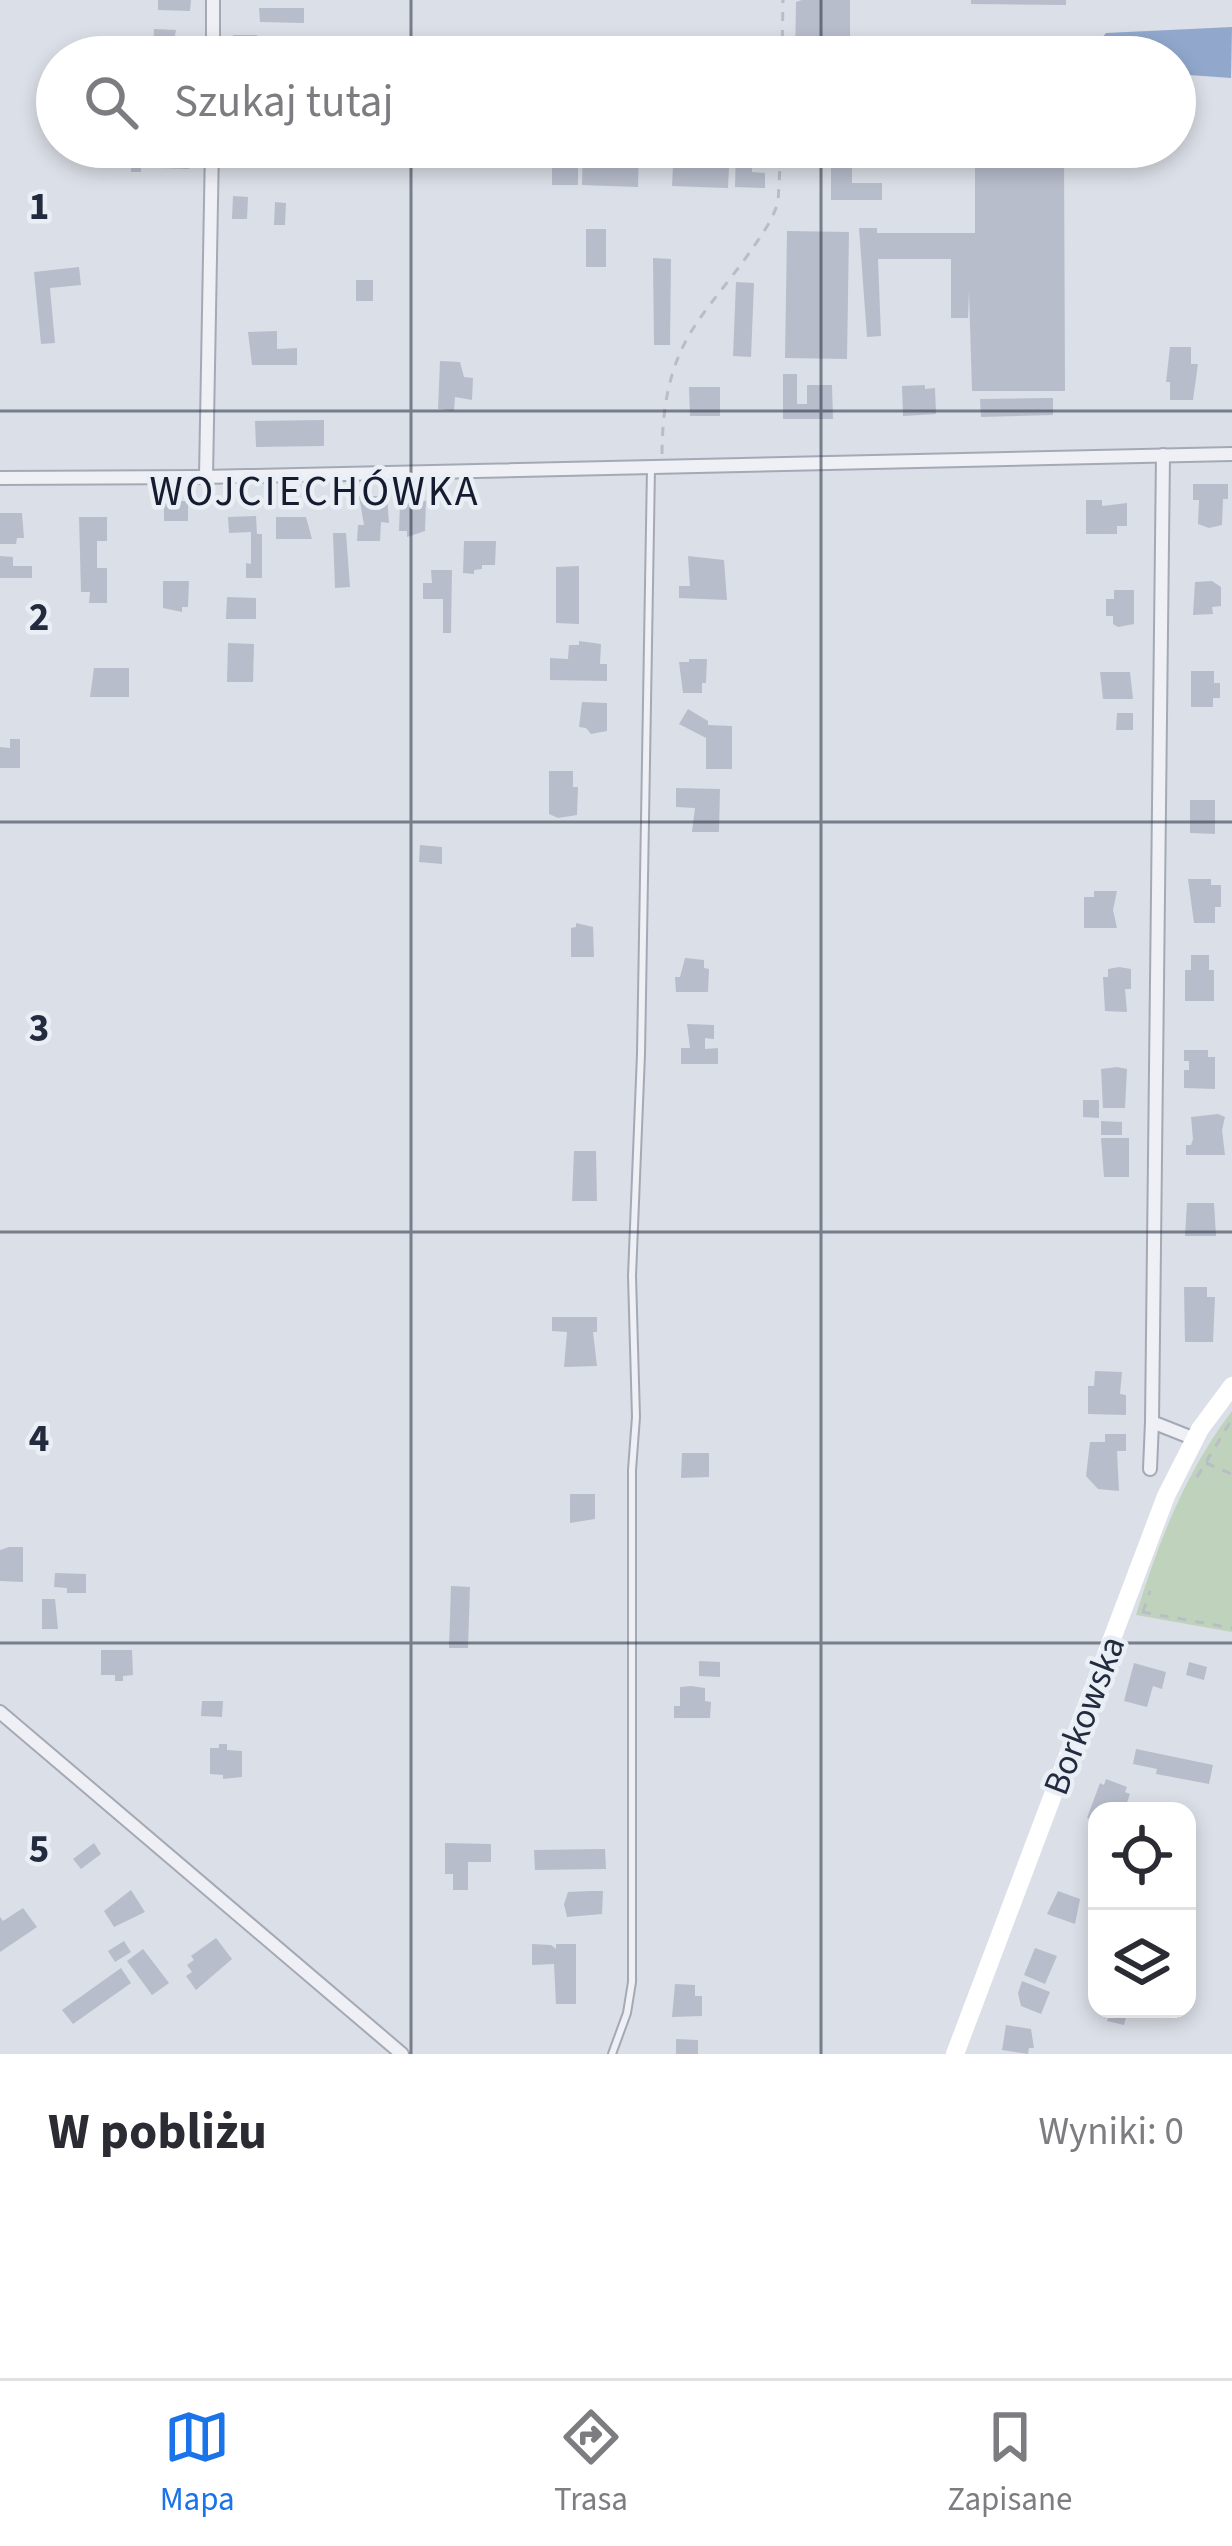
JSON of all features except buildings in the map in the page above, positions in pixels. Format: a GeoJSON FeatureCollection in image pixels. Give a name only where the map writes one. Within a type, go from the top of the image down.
{"type":"FeatureCollection","features":[{"type":"Feature","properties":{"kind":"street"},"geometry":{"type":"LineString","coordinates":[[213,0],[213,36]]}},
{"type":"Feature","properties":{"kind":"street"},"geometry":{"type":"LineString","coordinates":[[206,477],[212,168]]}},
{"type":"Feature","properties":{"kind":"street"},"geometry":{"type":"LineString","coordinates":[[0,478],[1232,454]]}},
{"type":"Feature","properties":{"kind":"street"},"geometry":{"type":"LineString","coordinates":[[1150,1469],[1163,455]]}},
{"type":"Feature","properties":{"kind":"street","name":"Borkowska"},"geometry":{"type":"LineString","coordinates":[[955,2054],[1133,1611],[1158,1514],[1195,1439],[1232,1386]]}},
{"type":"Feature","properties":{"kind":"street"},"geometry":{"type":"LineString","coordinates":[[1152,1422],[1195,1439]]}},
{"type":"Feature","properties":{"kind":"street"},"geometry":{"type":"LineString","coordinates":[[0,1712],[402,2054]]}},
{"type":"Feature","properties":{"kind":"lane"},"geometry":{"type":"LineString","coordinates":[[612,2054],[628,2013],[632,1982],[636,1418],[632,1276],[657,464]]}},
{"type":"Feature","properties":{"kind":"path"},"geometry":{"type":"LineString","coordinates":[[782,36],[783,0]]}},
{"type":"Feature","properties":{"kind":"path"},"geometry":{"type":"LineString","coordinates":[[657,464],[677,354],[692,326],[770,220],[778,203],[780,168]]}},
{"type":"Feature","properties":{"kind":"path"},"geometry":{"type":"LineString","coordinates":[[1196,1478],[1232,1419]]}},
{"type":"Feature","properties":{"kind":"path"},"geometry":{"type":"LineString","coordinates":[[1204,1462],[1232,1474]]}},
{"type":"Feature","properties":{"kind":"path"},"geometry":{"type":"LineString","coordinates":[[1133,1611],[1150,1592]]}},
{"type":"Feature","properties":{"kind":"path"},"geometry":{"type":"LineString","coordinates":[[1133,1611],[1232,1628]]}},
{"type":"Feature","properties":{"kind":"green space"},"geometry":{"type":"Polygon","coordinates":[[[1232,1411],[1232,1632],[1136,1615],[1175,1508],[1232,1411]]]}},
{"type":"Feature","properties":{"kind":"water"},"geometry":{"type":"Polygon","coordinates":[[[1232,27],[1231,78],[1196,76],[1196,36],[1104,36],[1232,27]]]}},
{"type":"Feature","properties":{"kind":"district","name":"WOJCIECHÓWKA"},"geometry":{"type":"Point","coordinates":[315,490]}}]}
